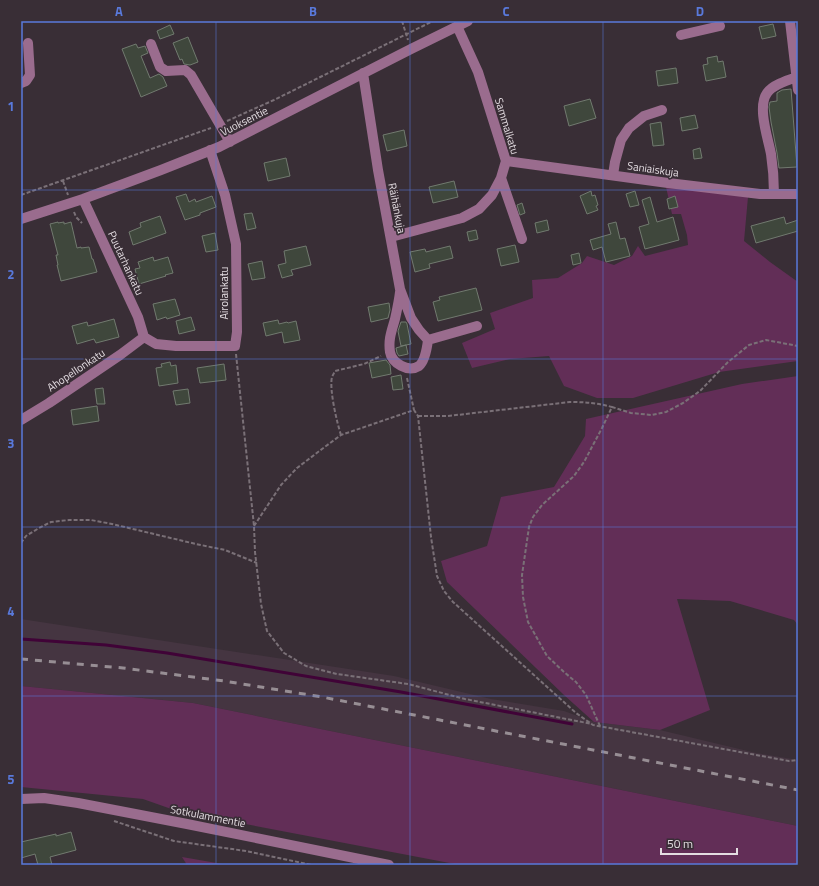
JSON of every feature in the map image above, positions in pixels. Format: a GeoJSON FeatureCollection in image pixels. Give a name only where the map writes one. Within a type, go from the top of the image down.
{"type":"FeatureCollection","features":[{"type":"Feature","properties":{"kind":"street","name":"Vuoksentie"},"geometry":{"type":"LineString","coordinates":[[21,219],[83,199],[230,142],[410,49],[468,21]]}},
{"type":"Feature","properties":{"kind":"street"},"geometry":{"type":"LineString","coordinates":[[790,21],[798,90]]}},
{"type":"Feature","properties":{"kind":"street","name":"Sammalkatu"},"geometry":{"type":"LineString","coordinates":[[390,237],[462,218],[479,209],[492,195],[501,178],[506,161],[478,72],[457,26]]}},
{"type":"Feature","properties":{"kind":"street"},"geometry":{"type":"LineString","coordinates":[[681,35],[701,26],[720,26]]}},
{"type":"Feature","properties":{"kind":"street"},"geometry":{"type":"LineString","coordinates":[[21,83],[26,81],[30,74],[28,43]]}},
{"type":"Feature","properties":{"kind":"street"},"geometry":{"type":"LineString","coordinates":[[151,44],[160,67],[166,71],[185,70],[191,75],[230,142]]}},
{"type":"Feature","properties":{"kind":"street","name":"Räihänkuja"},"geometry":{"type":"LineString","coordinates":[[363,73],[378,170],[400,289],[411,318],[428,340]]}},
{"type":"Feature","properties":{"kind":"street"},"geometry":{"type":"LineString","coordinates":[[774,194],[774,177],[764,123],[763,104],[767,93],[779,83],[796,77]]}},
{"type":"Feature","properties":{"kind":"street"},"geometry":{"type":"LineString","coordinates":[[613,175],[621,140],[629,128],[644,116],[662,110]]}},
{"type":"Feature","properties":{"kind":"street","name":"Airolankatu"},"geometry":{"type":"LineString","coordinates":[[210,150],[225,195],[236,244],[237,332],[235,346]]}},
{"type":"Feature","properties":{"kind":"street","name":"Saniaiskuja"},"geometry":{"type":"LineString","coordinates":[[506,161],[760,194],[798,194]]}},
{"type":"Feature","properties":{"kind":"street"},"geometry":{"type":"LineString","coordinates":[[501,178],[522,239]]}},
{"type":"Feature","properties":{"kind":"street","name":"Puutarhankatu"},"geometry":{"type":"LineString","coordinates":[[83,199],[138,317],[144,338]]}},
{"type":"Feature","properties":{"kind":"street"},"geometry":{"type":"LineString","coordinates":[[400,289],[399,301],[390,334],[390,353],[394,360],[406,368],[418,366],[423,360],[428,340],[477,326]]}},
{"type":"Feature","properties":{"kind":"street"},"geometry":{"type":"LineString","coordinates":[[144,338],[156,344],[176,346],[235,346]]}},
{"type":"Feature","properties":{"kind":"street","name":"Ahopellonkatu"},"geometry":{"type":"LineString","coordinates":[[21,420],[144,338]]}},
{"type":"Feature","properties":{"kind":"street","name":"Sotkulammentie"},"geometry":{"type":"LineString","coordinates":[[21,799],[44,798],[78,803],[389,865]]}},
{"type":"Feature","properties":{"kind":"path"},"geometry":{"type":"LineString","coordinates":[[402,21],[410,49]]}},
{"type":"Feature","properties":{"kind":"path"},"geometry":{"type":"LineString","coordinates":[[21,196],[220,124],[274,100],[433,21]]}},
{"type":"Feature","properties":{"kind":"path"},"geometry":{"type":"LineString","coordinates":[[418,416],[448,416],[570,402],[601,403],[631,413],[652,415],[666,412],[683,403],[700,391],[728,362],[749,345],[766,340],[798,346]]}},
{"type":"Feature","properties":{"kind":"path"},"geometry":{"type":"LineString","coordinates":[[235,346],[262,604],[267,631],[284,653],[306,666],[337,674],[408,684],[465,699],[593,725],[789,761],[798,760]]}},
{"type":"Feature","properties":{"kind":"path"},"geometry":{"type":"LineString","coordinates":[[341,435],[332,391],[332,378],[334,371],[364,364],[390,353]]}},
{"type":"Feature","properties":{"kind":"path"},"geometry":{"type":"LineString","coordinates":[[406,368],[414,410],[418,416],[431,537],[437,576],[444,591],[453,602],[576,713],[593,725]]}},
{"type":"Feature","properties":{"kind":"path"},"geometry":{"type":"LineString","coordinates":[[600,726],[586,695],[576,682],[547,656],[528,622],[523,597],[522,575],[529,527],[533,517],[542,505],[574,476],[584,462],[612,407]]}},
{"type":"Feature","properties":{"kind":"path"},"geometry":{"type":"LineString","coordinates":[[254,526],[281,485],[297,468],[341,435],[414,410]]}},
{"type":"Feature","properties":{"kind":"path"},"geometry":{"type":"LineString","coordinates":[[21,543],[26,536],[51,522],[91,520],[225,550],[257,563]]}},
{"type":"Feature","properties":{"kind":"path"},"geometry":{"type":"LineString","coordinates":[[110,820],[174,841],[246,851],[312,865]]}},
{"type":"Feature","properties":{"kind":"shaded area"},"geometry":{"type":"Polygon","coordinates":[[[666,187],[748,197],[744,241],[798,282],[798,361],[719,372],[633,398],[597,398],[564,386],[549,356],[510,359],[472,368],[462,343],[495,329],[490,313],[533,298],[532,280],[558,278],[582,263],[587,256],[614,265],[632,256],[638,246],[645,256],[688,245],[687,235],[681,214],[672,214],[666,187]]]}},
{"type":"Feature","properties":{"kind":"shaded area"},"geometry":{"type":"Polygon","coordinates":[[[798,376],[798,625],[794,620],[730,601],[677,599],[710,710],[660,730],[594,722],[447,582],[441,561],[487,546],[501,497],[554,487],[585,436],[586,419],[742,384],[798,376]]]}},
{"type":"Feature","properties":{"kind":"shaded area"},"geometry":{"type":"Polygon","coordinates":[[[21,619],[394,676],[491,699],[564,711],[594,722],[660,730],[756,753],[792,759],[798,762],[798,826],[193,703],[21,686],[21,619]]]}},
{"type":"Feature","properties":{"kind":"shaded area"},"geometry":{"type":"Polygon","coordinates":[[[21,686],[193,703],[798,826],[798,865],[460,865],[177,811],[143,799],[21,787],[21,686]]]}},
{"type":"Feature","properties":{"kind":"shaded area"},"geometry":{"type":"Polygon","coordinates":[[[182,857],[228,865],[187,865],[182,857]]]}},
{"type":"Feature","properties":{"kind":"building"},"geometry":{"type":"Polygon","coordinates":[[[773,24],[776,36],[762,39],[759,27],[773,24]]]}},
{"type":"Feature","properties":{"kind":"building"},"geometry":{"type":"Polygon","coordinates":[[[170,25],[174,34],[160,39],[157,31],[170,25]]]}},
{"type":"Feature","properties":{"kind":"building"},"geometry":{"type":"Polygon","coordinates":[[[188,37],[198,62],[190,65],[184,64],[182,59],[180,60],[173,43],[188,37]]]}},
{"type":"Feature","properties":{"kind":"building"},"geometry":{"type":"Polygon","coordinates":[[[136,44],[138,48],[145,46],[148,53],[141,56],[150,78],[159,74],[163,77],[167,86],[141,97],[122,49],[136,44]]]}},
{"type":"Feature","properties":{"kind":"building"},"geometry":{"type":"Polygon","coordinates":[[[717,56],[718,62],[723,61],[726,77],[706,81],[703,65],[708,64],[707,58],[717,56]]]}},
{"type":"Feature","properties":{"kind":"building"},"geometry":{"type":"Polygon","coordinates":[[[676,68],[678,83],[658,86],[656,71],[676,68]]]}},
{"type":"Feature","properties":{"kind":"building"},"geometry":{"type":"Polygon","coordinates":[[[791,89],[797,167],[779,168],[769,107],[770,102],[777,101],[777,93],[782,90],[791,89]]]}},
{"type":"Feature","properties":{"kind":"building"},"geometry":{"type":"Polygon","coordinates":[[[590,99],[596,118],[569,126],[564,106],[590,99]]]}},
{"type":"Feature","properties":{"kind":"building"},"geometry":{"type":"Polygon","coordinates":[[[695,115],[698,128],[682,131],[680,118],[695,115]]]}},
{"type":"Feature","properties":{"kind":"building"},"geometry":{"type":"Polygon","coordinates":[[[661,122],[664,145],[653,146],[650,124],[661,122]]]}},
{"type":"Feature","properties":{"kind":"building"},"geometry":{"type":"Polygon","coordinates":[[[404,130],[407,146],[387,151],[383,135],[404,130]]]}},
{"type":"Feature","properties":{"kind":"building"},"geometry":{"type":"Polygon","coordinates":[[[700,148],[702,158],[694,159],[693,150],[700,148]]]}},
{"type":"Feature","properties":{"kind":"building"},"geometry":{"type":"Polygon","coordinates":[[[286,158],[290,176],[268,181],[264,163],[286,158]]]}},
{"type":"Feature","properties":{"kind":"building"},"geometry":{"type":"Polygon","coordinates":[[[454,181],[458,197],[433,203],[429,187],[454,181]]]}},
{"type":"Feature","properties":{"kind":"building"},"geometry":{"type":"Polygon","coordinates":[[[591,191],[592,196],[595,195],[598,210],[587,214],[580,196],[591,191]]]}},
{"type":"Feature","properties":{"kind":"building"},"geometry":{"type":"Polygon","coordinates":[[[635,191],[639,205],[630,207],[626,194],[635,191]]]}},
{"type":"Feature","properties":{"kind":"building"},"geometry":{"type":"Polygon","coordinates":[[[186,194],[189,202],[195,199],[196,202],[212,196],[216,207],[185,220],[176,197],[186,194]]]}},
{"type":"Feature","properties":{"kind":"building"},"geometry":{"type":"Polygon","coordinates":[[[675,196],[678,207],[669,209],[667,199],[675,196]]]}},
{"type":"Feature","properties":{"kind":"building"},"geometry":{"type":"Polygon","coordinates":[[[650,197],[657,222],[673,217],[679,240],[645,249],[639,227],[649,224],[642,200],[650,197]]]}},
{"type":"Feature","properties":{"kind":"building"},"geometry":{"type":"Polygon","coordinates":[[[522,203],[525,213],[520,215],[517,205],[522,203]]]}},
{"type":"Feature","properties":{"kind":"building"},"geometry":{"type":"Polygon","coordinates":[[[252,213],[256,228],[247,230],[244,214],[252,213]]]}},
{"type":"Feature","properties":{"kind":"building"},"geometry":{"type":"Polygon","coordinates":[[[160,216],[166,233],[133,245],[129,232],[141,227],[140,223],[160,216]]]}},
{"type":"Feature","properties":{"kind":"building"},"geometry":{"type":"Polygon","coordinates":[[[784,217],[786,224],[798,220],[798,231],[756,243],[751,226],[784,217]]]}},
{"type":"Feature","properties":{"kind":"building"},"geometry":{"type":"Polygon","coordinates":[[[547,220],[549,230],[537,233],[535,223],[547,220]]]}},
{"type":"Feature","properties":{"kind":"building"},"geometry":{"type":"Polygon","coordinates":[[[64,222],[64,224],[71,222],[77,248],[89,247],[97,272],[61,281],[57,265],[56,255],[58,255],[50,224],[64,222]]]}},
{"type":"Feature","properties":{"kind":"building"},"geometry":{"type":"Polygon","coordinates":[[[616,222],[620,239],[625,238],[630,256],[606,262],[602,247],[593,250],[590,240],[611,234],[608,224],[616,222]]]}},
{"type":"Feature","properties":{"kind":"building"},"geometry":{"type":"Polygon","coordinates":[[[476,230],[478,239],[469,241],[467,232],[476,230]]]}},
{"type":"Feature","properties":{"kind":"building"},"geometry":{"type":"Polygon","coordinates":[[[215,233],[218,250],[206,252],[202,236],[215,233]]]}},
{"type":"Feature","properties":{"kind":"building"},"geometry":{"type":"Polygon","coordinates":[[[515,245],[519,262],[501,266],[497,249],[515,245]]]}},
{"type":"Feature","properties":{"kind":"building"},"geometry":{"type":"Polygon","coordinates":[[[306,246],[311,265],[291,270],[293,275],[282,278],[278,265],[286,263],[284,251],[306,246]]]}},
{"type":"Feature","properties":{"kind":"building"},"geometry":{"type":"Polygon","coordinates":[[[450,246],[453,258],[429,264],[430,268],[415,272],[410,252],[425,249],[426,252],[450,246]]]}},
{"type":"Feature","properties":{"kind":"building"},"geometry":{"type":"Polygon","coordinates":[[[579,253],[581,263],[573,265],[571,255],[579,253]]]}},
{"type":"Feature","properties":{"kind":"building"},"geometry":{"type":"Polygon","coordinates":[[[153,257],[154,261],[168,257],[173,273],[139,284],[135,269],[140,268],[138,262],[153,257]]]}},
{"type":"Feature","properties":{"kind":"building"},"geometry":{"type":"Polygon","coordinates":[[[262,261],[265,278],[252,280],[248,264],[262,261]]]}},
{"type":"Feature","properties":{"kind":"building"},"geometry":{"type":"Polygon","coordinates":[[[476,288],[482,310],[438,321],[433,302],[440,300],[439,297],[476,288]]]}},
{"type":"Feature","properties":{"kind":"building"},"geometry":{"type":"Polygon","coordinates":[[[175,299],[180,315],[157,320],[153,304],[175,299]]]}},
{"type":"Feature","properties":{"kind":"building"},"geometry":{"type":"Polygon","coordinates":[[[389,303],[390,310],[388,318],[371,322],[368,307],[389,303]]]}},
{"type":"Feature","properties":{"kind":"building"},"geometry":{"type":"Polygon","coordinates":[[[191,317],[195,330],[179,334],[176,321],[191,317]]]}},
{"type":"Feature","properties":{"kind":"building"},"geometry":{"type":"Polygon","coordinates":[[[114,319],[119,337],[96,343],[94,339],[77,344],[72,326],[87,322],[88,326],[114,319]]]}},
{"type":"Feature","properties":{"kind":"building"},"geometry":{"type":"Polygon","coordinates":[[[278,320],[279,324],[296,321],[300,340],[284,343],[282,332],[266,336],[263,323],[278,320]]]}},
{"type":"Feature","properties":{"kind":"building"},"geometry":{"type":"Polygon","coordinates":[[[401,322],[406,322],[407,324],[411,344],[401,346],[398,331],[401,322]]]}},
{"type":"Feature","properties":{"kind":"building"},"geometry":{"type":"Polygon","coordinates":[[[406,345],[408,354],[399,356],[396,348],[406,345]]]}},
{"type":"Feature","properties":{"kind":"building"},"geometry":{"type":"Polygon","coordinates":[[[386,360],[390,365],[391,374],[372,378],[369,363],[386,360]]]}},
{"type":"Feature","properties":{"kind":"building"},"geometry":{"type":"Polygon","coordinates":[[[170,362],[171,366],[176,365],[178,383],[159,386],[156,368],[162,367],[161,364],[170,362]]]}},
{"type":"Feature","properties":{"kind":"building"},"geometry":{"type":"Polygon","coordinates":[[[224,364],[226,380],[200,383],[197,368],[224,364]]]}},
{"type":"Feature","properties":{"kind":"building"},"geometry":{"type":"Polygon","coordinates":[[[401,375],[403,389],[393,390],[391,377],[401,375]]]}},
{"type":"Feature","properties":{"kind":"building"},"geometry":{"type":"Polygon","coordinates":[[[103,388],[105,404],[97,404],[95,389],[103,388]]]}},
{"type":"Feature","properties":{"kind":"building"},"geometry":{"type":"Polygon","coordinates":[[[188,389],[190,403],[176,405],[173,391],[188,389]]]}},
{"type":"Feature","properties":{"kind":"building"},"geometry":{"type":"Polygon","coordinates":[[[97,406],[99,421],[73,425],[71,410],[97,406]]]}},
{"type":"Feature","properties":{"kind":"building"},"geometry":{"type":"Polygon","coordinates":[[[71,832],[76,850],[50,857],[52,865],[38,865],[35,854],[21,858],[21,842],[71,832]]]}},
{"type":"Feature","properties":{"kind":"waterway"},"geometry":{"type":"LineString","coordinates":[[21,639],[106,645],[167,653],[401,692],[572,724]]}},
{"type":"Feature","properties":{"kind":"railway"},"geometry":{"type":"LineString","coordinates":[[21,659],[123,668],[224,681],[322,697],[798,790]]}}]}
